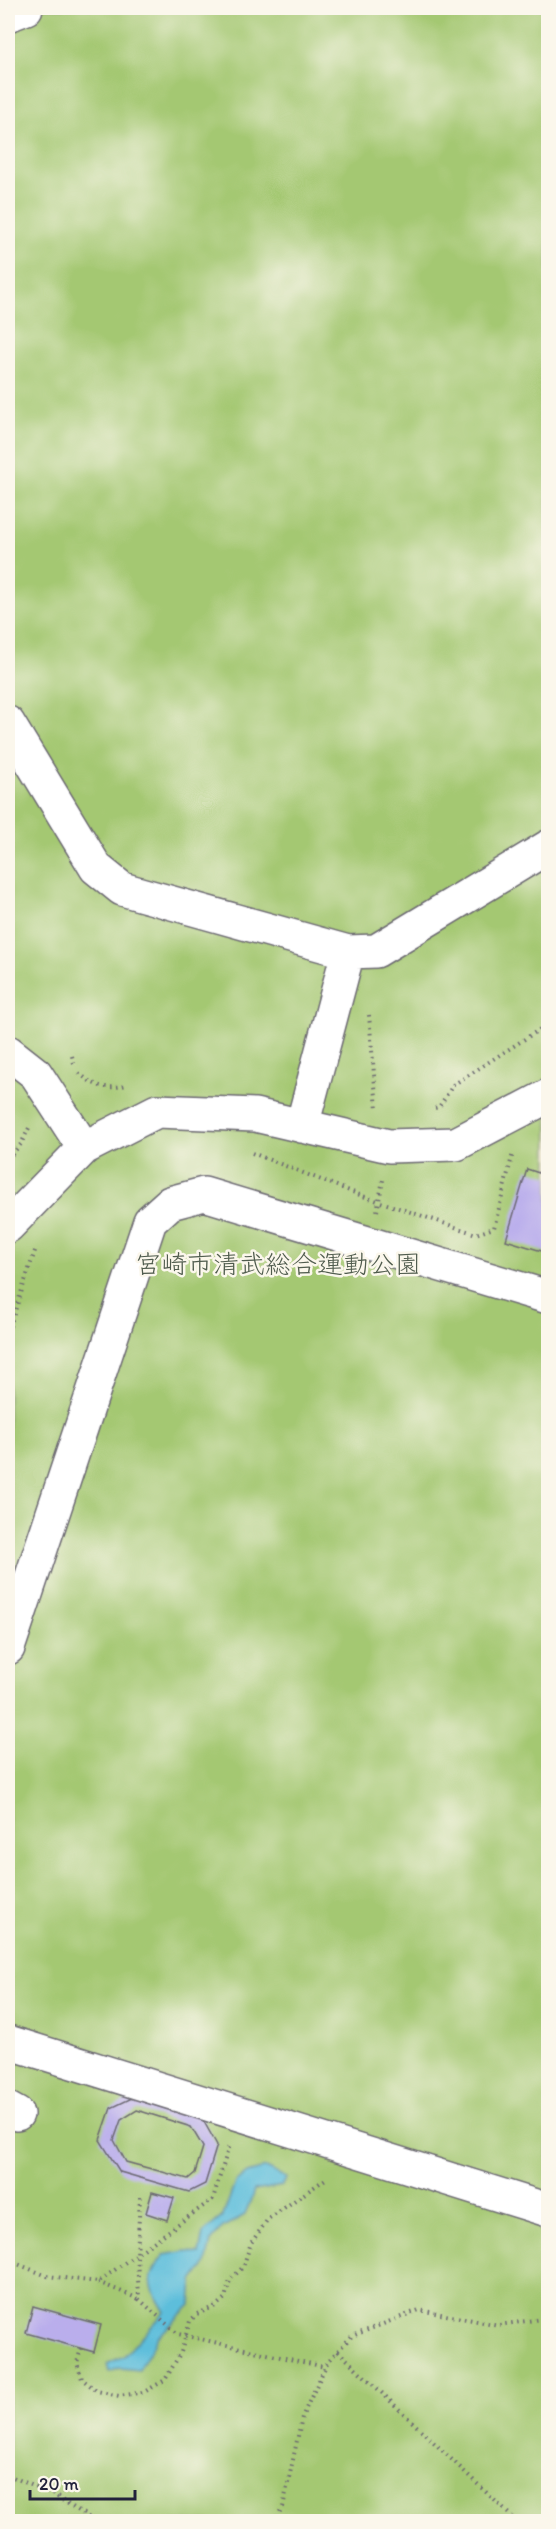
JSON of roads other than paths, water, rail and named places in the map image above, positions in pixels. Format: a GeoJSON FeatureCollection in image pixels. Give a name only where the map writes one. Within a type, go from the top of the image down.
{"type":"FeatureCollection","features":[{"type":"Feature","properties":{"kind":"street"},"geometry":{"type":"LineString","coordinates":[[8,15],[26,8]]}},
{"type":"Feature","properties":{"kind":"street"},"geometry":{"type":"LineString","coordinates":[[8,723],[96,868],[122,889],[348,952],[375,951],[549,847]]}},
{"type":"Feature","properties":{"kind":"street"},"geometry":{"type":"LineString","coordinates":[[302,1126],[348,952]]}},
{"type":"Feature","properties":{"kind":"street"},"geometry":{"type":"LineString","coordinates":[[8,1052],[36,1074],[84,1148]]}},
{"type":"Feature","properties":{"kind":"street"},"geometry":{"type":"LineString","coordinates":[[8,1226],[84,1148],[157,1111],[255,1115],[388,1146],[456,1144],[549,1096]]}},
{"type":"Feature","properties":{"kind":"street"},"geometry":{"type":"LineString","coordinates":[[8,1648],[150,1221],[170,1203],[204,1194],[549,1297]]}},
{"type":"Feature","properties":{"kind":"street"},"geometry":{"type":"LineString","coordinates":[[8,2042],[549,2210]]}},
{"type":"Feature","properties":{"kind":"water"},"geometry":{"type":"Polygon","coordinates":[[[265,2168],[287,2178],[282,2186],[254,2191],[245,2215],[223,2227],[211,2241],[206,2264],[193,2281],[191,2305],[158,2337],[139,2370],[120,2368],[109,2372],[107,2364],[124,2356],[165,2312],[151,2284],[154,2271],[164,2255],[186,2251],[199,2254],[203,2233],[223,2216],[235,2183],[247,2173],[265,2168]]]}},
{"type":"Feature","properties":{"kind":"park label","name":"宮崎市清武総合運動公園"},"geometry":{"type":"Point","coordinates":[278,1264]}}]}
